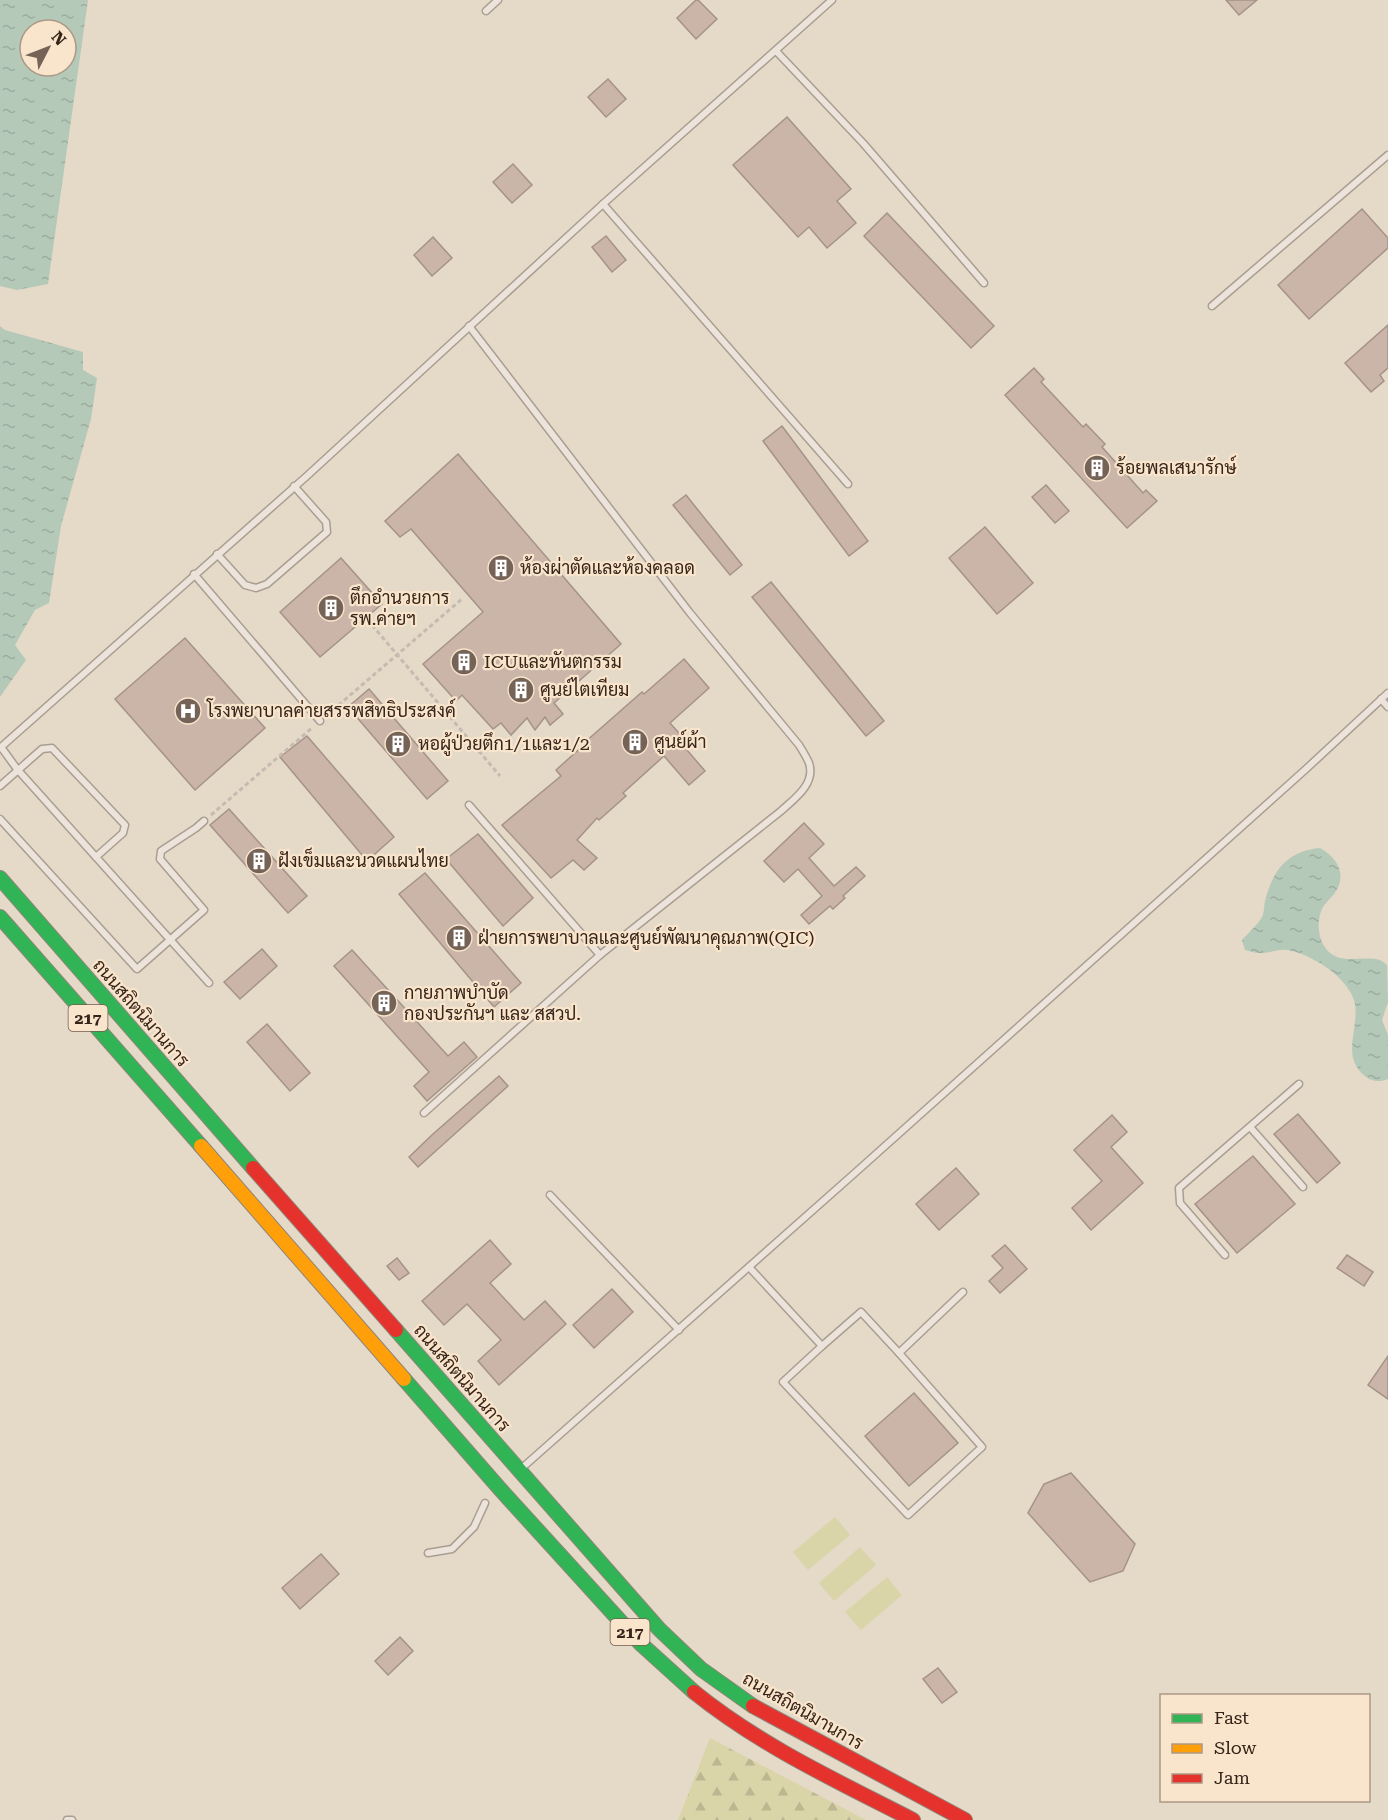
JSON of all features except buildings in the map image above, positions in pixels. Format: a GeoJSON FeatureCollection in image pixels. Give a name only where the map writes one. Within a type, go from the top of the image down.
{"type":"FeatureCollection","features":[{"type":"Feature","properties":{"kind":"main road","name":"ถนนสถิตนิมานการ"},"geometry":{"type":"LineString","coordinates":[[0,878],[659,1629],[701,1669],[753,1706],[965,1820]]}},
{"type":"Feature","properties":{"kind":"main road","name":"217"},"geometry":{"type":"LineString","coordinates":[[0,917],[500,1489],[641,1644],[678,1679],[718,1711],[781,1752],[913,1820]]}},
{"type":"Feature","properties":{"kind":"main road"},"geometry":{"type":"LineString","coordinates":[[500,1489],[520,1471]]}},
{"type":"Feature","properties":{"kind":"lane"},"geometry":{"type":"LineString","coordinates":[[486,11],[498,0]]}},
{"type":"Feature","properties":{"kind":"lane"},"geometry":{"type":"LineString","coordinates":[[209,983],[0,748],[832,0]]}},
{"type":"Feature","properties":{"kind":"lane"},"geometry":{"type":"LineString","coordinates":[[776,51],[862,143],[984,283]]}},
{"type":"Feature","properties":{"kind":"lane"},"geometry":{"type":"LineString","coordinates":[[1212,306],[1388,155]]}},
{"type":"Feature","properties":{"kind":"lane"},"geometry":{"type":"LineString","coordinates":[[603,204],[848,484]]}},
{"type":"Feature","properties":{"kind":"lane"},"geometry":{"type":"LineString","coordinates":[[424,1113],[600,954],[801,793],[810,777],[809,764],[800,745],[690,613],[470,326]]}},
{"type":"Feature","properties":{"kind":"lane"},"geometry":{"type":"LineString","coordinates":[[217,554],[245,585],[256,588],[267,584],[327,532],[326,522],[294,486]]}},
{"type":"Feature","properties":{"kind":"lane"},"geometry":{"type":"LineString","coordinates":[[194,574],[320,721]]}},
{"type":"Feature","properties":{"kind":"lane"},"geometry":{"type":"LineString","coordinates":[[520,1471],[1306,769],[1388,693]]}},
{"type":"Feature","properties":{"kind":"lane"},"geometry":{"type":"LineString","coordinates":[[1381,699],[1388,706]]}},
{"type":"Feature","properties":{"kind":"lane"},"geometry":{"type":"LineString","coordinates":[[0,786],[42,749],[52,748],[124,825],[123,833],[96,857]]}},
{"type":"Feature","properties":{"kind":"lane"},"geometry":{"type":"LineString","coordinates":[[469,805],[600,954]]}},
{"type":"Feature","properties":{"kind":"lane"},"geometry":{"type":"LineString","coordinates":[[0,819],[137,969],[204,909],[160,859],[161,851],[204,821]]}},
{"type":"Feature","properties":{"kind":"lane"},"geometry":{"type":"LineString","coordinates":[[1225,1255],[1179,1203],[1179,1188],[1299,1084]]}},
{"type":"Feature","properties":{"kind":"lane"},"geometry":{"type":"LineString","coordinates":[[1250,1127],[1303,1187]]}},
{"type":"Feature","properties":{"kind":"lane"},"geometry":{"type":"LineString","coordinates":[[550,1195],[679,1330]]}},
{"type":"Feature","properties":{"kind":"lane"},"geometry":{"type":"LineString","coordinates":[[749,1267],[822,1346]]}},
{"type":"Feature","properties":{"kind":"lane"},"geometry":{"type":"LineString","coordinates":[[899,1353],[963,1292]]}},
{"type":"Feature","properties":{"kind":"lane"},"geometry":{"type":"LineString","coordinates":[[861,1312],[982,1447],[908,1515],[783,1382],[822,1346],[861,1312]]}},
{"type":"Feature","properties":{"kind":"lane"},"geometry":{"type":"LineString","coordinates":[[428,1553],[452,1549],[474,1527],[484,1503]]}},
{"type":"Feature","properties":{"kind":"lane"},"geometry":{"type":"LineString","coordinates":[[67,1820],[72,1820]]}},
{"type":"Feature","properties":{"kind":"path"},"geometry":{"type":"LineString","coordinates":[[204,821],[462,599]]}},
{"type":"Feature","properties":{"kind":"path"},"geometry":{"type":"LineString","coordinates":[[372,625],[500,776]]}},
{"type":"Feature","properties":{"kind":"green space"},"geometry":{"type":"Polygon","coordinates":[[[835,1517],[850,1535],[808,1570],[793,1552],[835,1517]]]}},
{"type":"Feature","properties":{"kind":"green space"},"geometry":{"type":"Polygon","coordinates":[[[860,1547],[876,1565],[834,1601],[819,1583],[860,1547]]]}},
{"type":"Feature","properties":{"kind":"green space"},"geometry":{"type":"Polygon","coordinates":[[[887,1577],[902,1595],[861,1630],[845,1612],[887,1577]]]}},
{"type":"Feature","properties":{"kind":"green space"},"geometry":{"type":"Polygon","coordinates":[[[710,1738],[866,1820],[678,1820],[710,1738]]]}},
{"type":"Feature","properties":{"kind":"water"},"geometry":{"type":"Polygon","coordinates":[[[0,0],[88,0],[78,71],[78,18],[18,18],[18,78],[77,78],[48,284],[17,290],[0,286],[0,0]]]}},
{"type":"Feature","properties":{"kind":"water"},"geometry":{"type":"Polygon","coordinates":[[[0,326],[5,330],[83,352],[83,370],[97,378],[91,419],[61,526],[49,603],[35,610],[15,645],[26,660],[0,697],[0,326]]]}},
{"type":"Feature","properties":{"kind":"water"},"geometry":{"type":"Polygon","coordinates":[[[1320,848],[1336,862],[1340,874],[1338,887],[1320,914],[1319,932],[1322,943],[1335,956],[1347,959],[1381,960],[1387,965],[1388,1002],[1382,1020],[1388,1035],[1388,1079],[1385,1080],[1368,1079],[1354,1061],[1352,1043],[1355,1004],[1345,984],[1338,977],[1319,962],[1305,955],[1283,950],[1262,953],[1245,950],[1242,940],[1263,915],[1268,890],[1277,871],[1290,858],[1299,853],[1320,848]]]}},
{"type":"Feature","properties":{"kind":"traffic: fast"},"geometry":{"type":"LineString","coordinates":[[0,878],[253,1168]]}},
{"type":"Feature","properties":{"kind":"traffic: fast"},"geometry":{"type":"LineString","coordinates":[[0,917],[201,1146]]}},
{"type":"Feature","properties":{"kind":"traffic: fast"},"geometry":{"type":"LineString","coordinates":[[396,1330],[659,1629],[701,1669],[753,1706]]}},
{"type":"Feature","properties":{"kind":"traffic: fast"},"geometry":{"type":"LineString","coordinates":[[404,1379],[641,1644],[694,1692]]}},
{"type":"Feature","properties":{"kind":"traffic: slow"},"geometry":{"type":"LineString","coordinates":[[201,1146],[404,1379]]}},
{"type":"Feature","properties":{"kind":"traffic: jam"},"geometry":{"type":"LineString","coordinates":[[253,1168],[396,1330]]}},
{"type":"Feature","properties":{"kind":"traffic: jam"},"geometry":{"type":"LineString","coordinates":[[694,1692],[773,1746],[913,1820]]}},
{"type":"Feature","properties":{"kind":"traffic: jam"},"geometry":{"type":"LineString","coordinates":[[753,1706],[965,1820]]}},
{"type":"Feature","properties":{"kind":"place","name":"ร้อยพลเสนารักษ์"},"geometry":{"type":"Point","coordinates":[1097,468]}},
{"type":"Feature","properties":{"kind":"place","name":"ห้องผ่าตัดและห้องคลอด"},"geometry":{"type":"Point","coordinates":[501,568]}},
{"type":"Feature","properties":{"kind":"place","name":"ตึกอำนวยการ รพ.ค่ายฯ"},"geometry":{"type":"Point","coordinates":[331,608]}},
{"type":"Feature","properties":{"kind":"place","name":"ICUและทันตกรรม"},"geometry":{"type":"Point","coordinates":[464,662]}},
{"type":"Feature","properties":{"kind":"place","name":"ศูนย์ไตเทียม"},"geometry":{"type":"Point","coordinates":[521,690]}},
{"type":"Feature","properties":{"kind":"place","name":"โรงพยาบาลค่ายสรรพสิทธิประสงค์"},"geometry":{"type":"Point","coordinates":[188,711]}},
{"type":"Feature","properties":{"kind":"place","name":"ศูนย์ผ้า"},"geometry":{"type":"Point","coordinates":[635,742]}},
{"type":"Feature","properties":{"kind":"place","name":"หอผู้ป่วยตึก1/1และ1/2"},"geometry":{"type":"Point","coordinates":[398,744]}},
{"type":"Feature","properties":{"kind":"place","name":"ฝังเข็มและนวดแผนไทย"},"geometry":{"type":"Point","coordinates":[259,861]}},
{"type":"Feature","properties":{"kind":"place","name":"ฝ่ายการพยาบาลและศูนย์พัฒนาคุณภาพ(QIC)"},"geometry":{"type":"Point","coordinates":[459,938]}},
{"type":"Feature","properties":{"kind":"place","name":"กายภาพบำบัด กองประกันฯ และ สสวป."},"geometry":{"type":"Point","coordinates":[384,1003]}}]}
